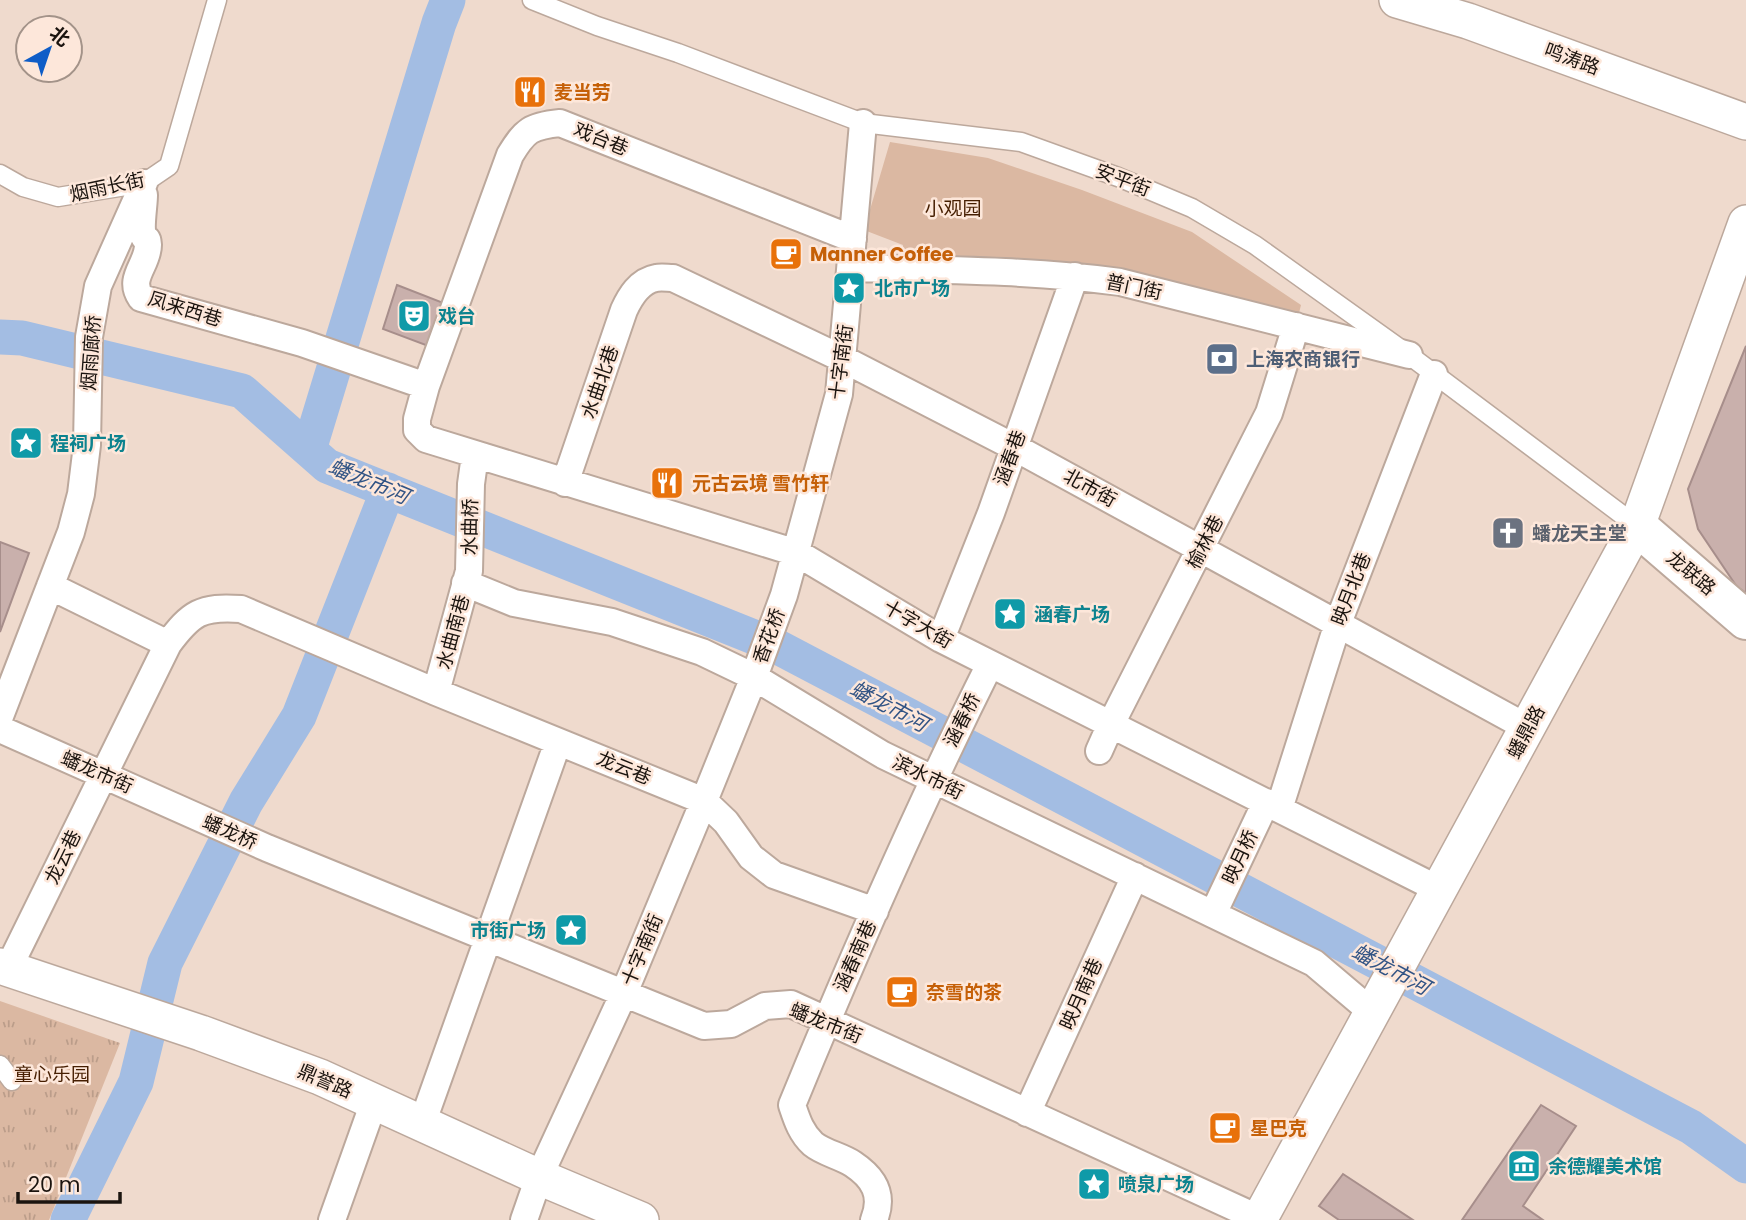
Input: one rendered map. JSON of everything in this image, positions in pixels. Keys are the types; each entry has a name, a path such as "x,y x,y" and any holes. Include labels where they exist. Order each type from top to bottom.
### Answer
{"street":[{"name":"鸣涛路","path":"1397,0 1468,21 1746,122"},
{"name":"戏台巷","path":"426,386 509,155 520,137 538,125 560,123 853,239"},
{"name":"十字南街","path":"784,595 839,394 863,123"},
{"name":"凤来西巷","path":"144,183 143,234 148,247 135,283 141,298 302,343 426,386"},
{"name":"烟雨廊桥","path":"50,586 71,532 81,494 87,445 89,337 98,286 144,183"},
{"name":"蟠鼎路","path":"1259,1220 1637,526 1746,223"},
{"name":"普门街","path":"851,268 1018,271 1121,282 1409,355"},
{"name":"涵春巷","path":"941,639 990,513 1074,276"},
{"name":"北市街","path":"642,285 655,278 673,278 843,359 1014,447 1528,728"},
{"name":"水曲北巷","path":"565,483 624,310 631,296 642,285"},
{"name":"榆林巷","path":"1099,751 1269,413 1296,326"},
{"name":"映月北巷","path":"1272,806 1338,622 1434,374"},
{"name":"十字大街","path":"426,386 416,419 417,430 426,439 797,553 941,639 1440,890"},
{"name":"水曲桥","path":"467,577 475,454"},
{"name":"龙联路","path":"1637,526 1746,620"},
{"name":"滨水市街","path":"467,577 514,603 612,622 702,652 754,677 883,755 1314,963 1373,1013"},
{"name":"水曲南巷","path":"436,692 467,577"},
{"path":"0,716 50,586 168,644"},
{"name":"香花桥","path":"754,677 784,595"},
{"name":"龙云巷","path":"4,968 168,644 183,624 198,613 218,607 241,609 704,801 726,822 751,857 774,875 875,911"},
{"name":"涵春桥","path":"934,778 990,664"},
{"name":"十字南街","path":"524,1220 539,1177 624,993 754,677"},
{"name":"蟠龙市街","path":"0,729 193,816"},
{"path":"422,1124 558,742"},
{"name":"涵春南巷","path":"874,1220 879,1208 874,1183 853,1164 814,1145 799,1128 792,1105 934,778"},
{"name":"映月桥","path":"1213,912 1272,806"},
{"name":"蟠龙桥","path":"193,816 267,848"},
{"name":"蟠龙市街","path":"267,848 704,1026 731,1024 765,1006 791,1004 1259,1220"},
{"name":"映月南巷","path":"1027,1113 1135,876"},
{"name":"鼎誉路","path":"4,968 201,1033 320,1077 539,1177 641,1220"},
{"path":"332,1220 374,1102"}],"lane":[{"name":"烟雨长街","path":"0,174 23,187 58,197 144,183 169,166 217,0"},
{"name":"安平街","path":"532,0 863,123 1021,142 1118,177 1192,208 1255,245 1409,355 1637,526"},
{"path":"0,1065 12,1081"}],"green space":[{"name":"小观园","path":"890,142 988,158 1192,232 1301,305 1297,321 900,262 903,245 864,230"},
{"name":"童心乐园","path":"0,1001 120,1043 49,1220 0,1220"}],"building":[{"name":"戏台","path":"397,285 446,304 431,347 383,329"},
{"path":"1746,346 1746,593 1737,587 1698,529 1688,489"},
{"path":"0,542 29,553 0,632"},
{"name":"余德耀美术馆","path":"1541,1105 1576,1126 1523,1206 1543,1220 1462,1220"},
{"path":"1343,1174 1413,1220 1339,1220 1319,1206"}],"waterway":[{"path":"309,450 448,0"},
{"name":"蟠龙市河","path":"0,337 22,338 242,391 327,466 776,646 1691,1127 1746,1166"},
{"path":"68,1220 136,1082 165,963 246,802 299,716 388,490"}],"place":[{"name":"麦当劳","path":"530,92"},
{"name":"Manner Coffee","path":"786,254"},
{"name":"北市广场","path":"849,288"},
{"name":"戏台","path":"414,316"},
{"name":"上海农商银行","path":"1222,359"},
{"name":"程祠广场","path":"26,443"},
{"name":"元古云境 雪竹轩","path":"667,483"},
{"name":"蟠龙天主堂","path":"1508,533"},
{"name":"涵春广场","path":"1010,614"},
{"name":"市街广场","path":"571,930"},
{"name":"奈雪的茶","path":"902,992"},
{"name":"星巴克","path":"1225,1128"},
{"name":"余德耀美术馆","path":"1524,1166"},
{"name":"喷泉广场","path":"1094,1184"}]}
